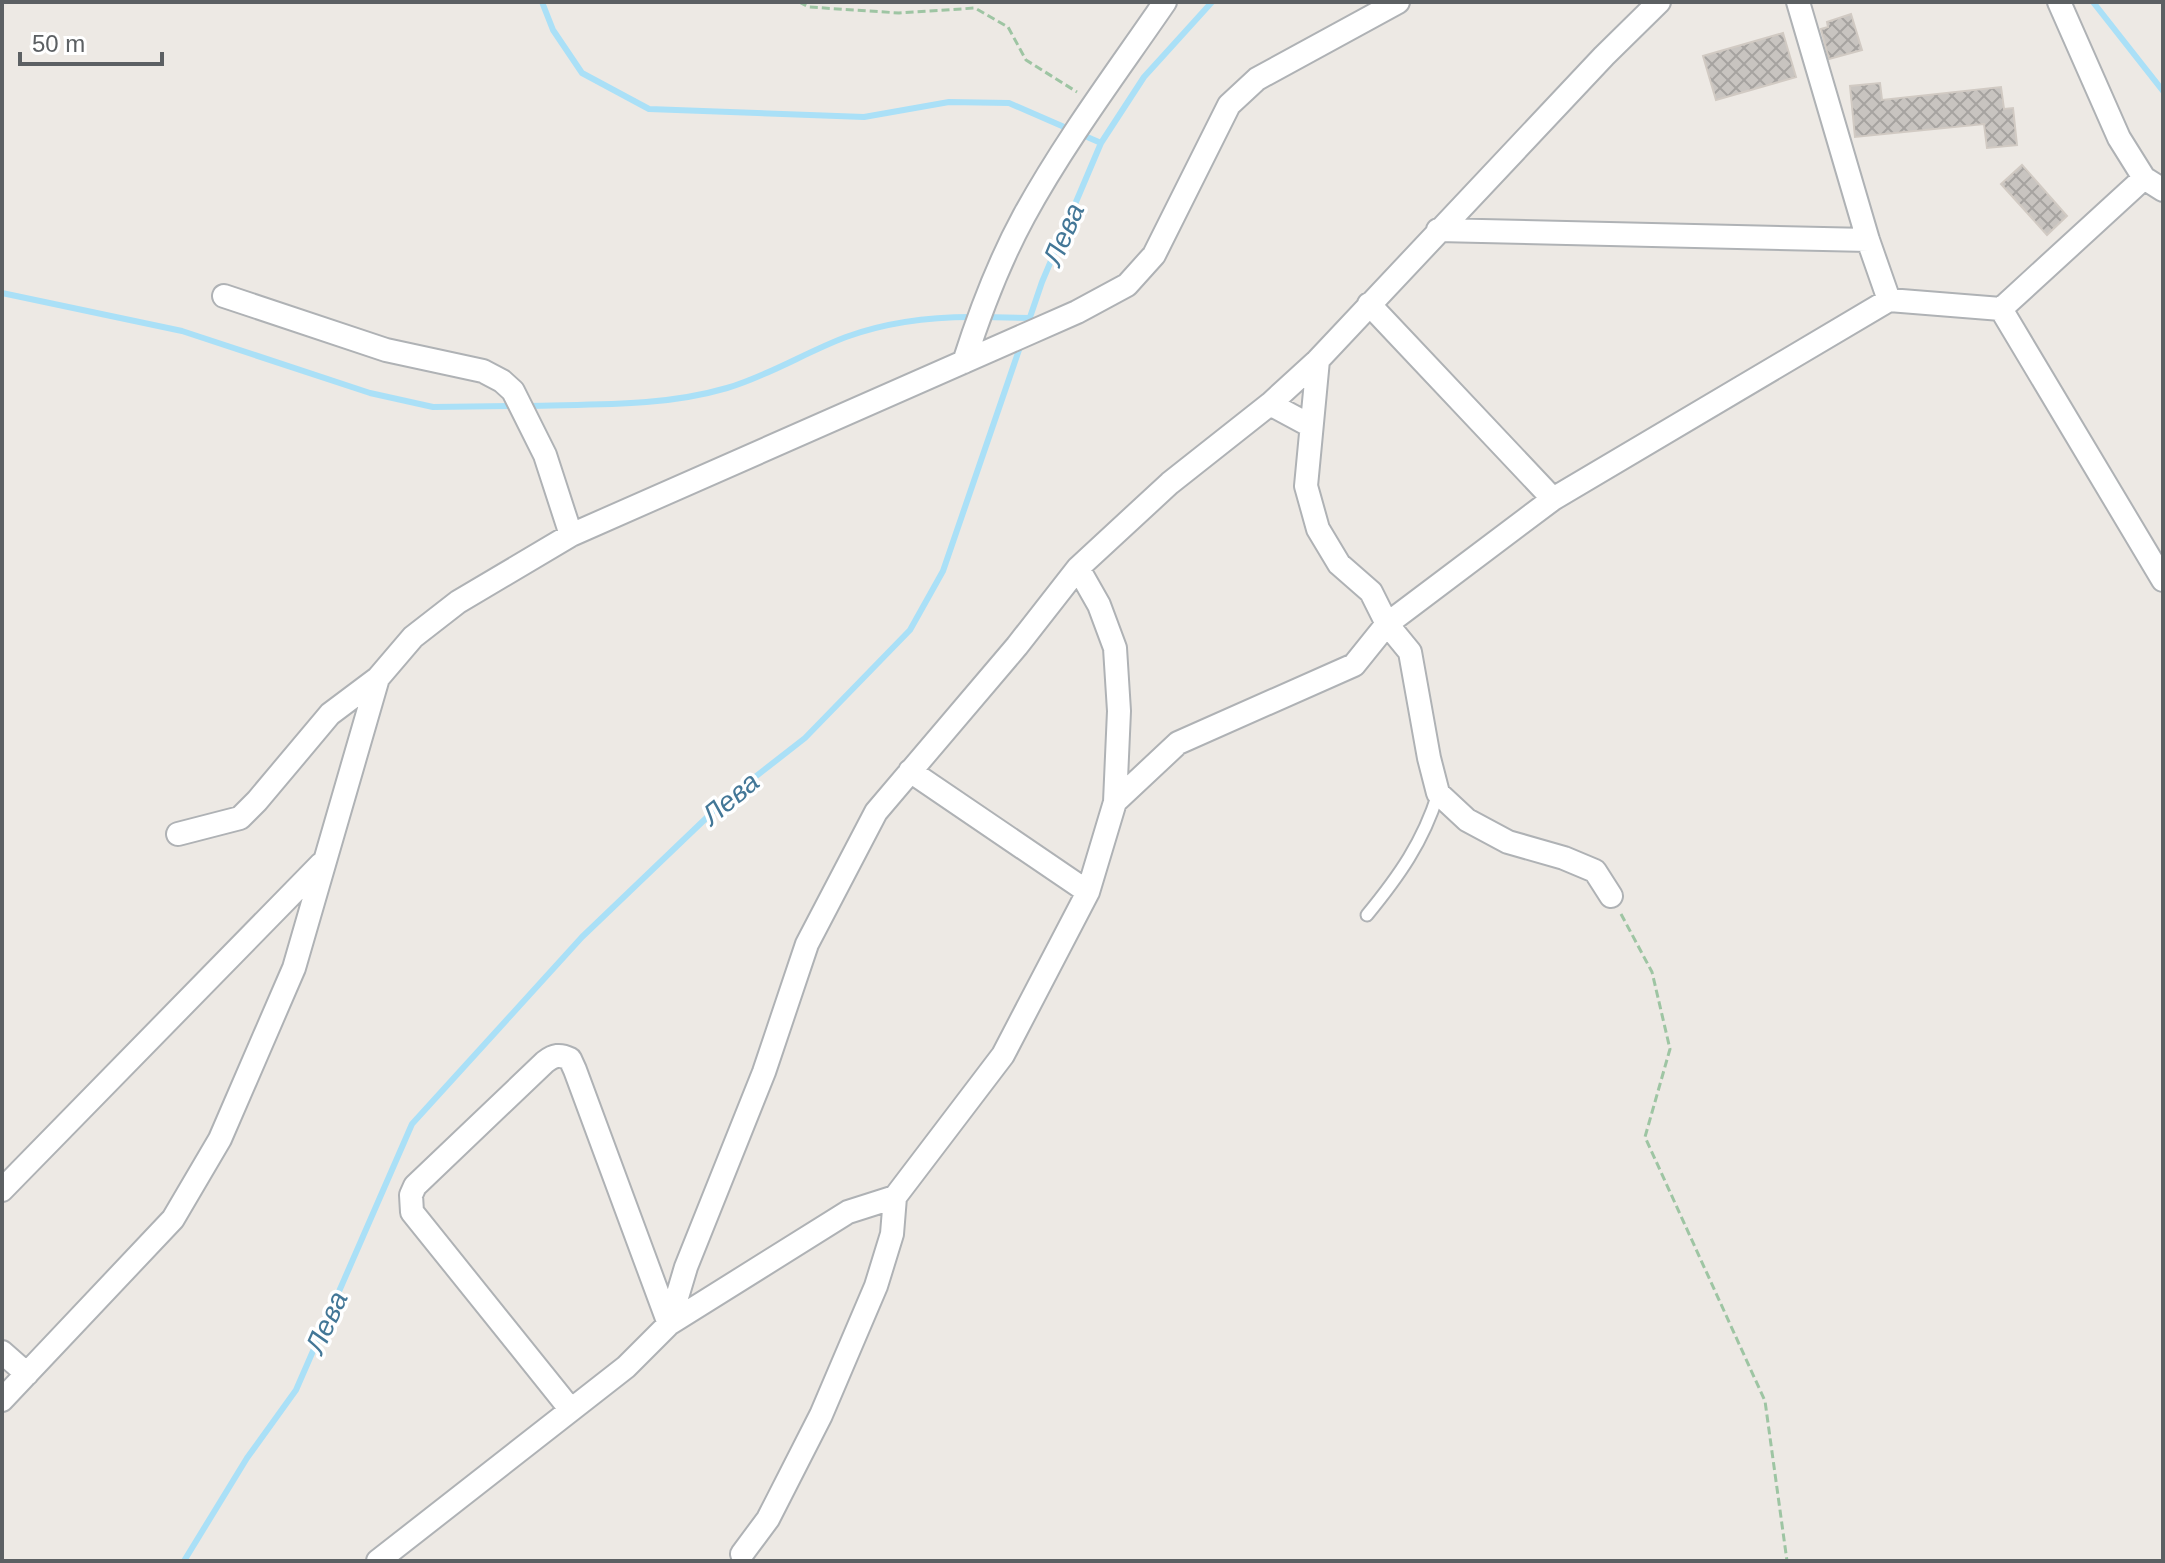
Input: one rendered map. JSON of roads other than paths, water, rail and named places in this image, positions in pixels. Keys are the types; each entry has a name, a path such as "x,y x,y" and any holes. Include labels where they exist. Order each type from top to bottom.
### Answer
{"street":[{"path":"964,362 982,308 1024,216 1095,103 1165,2"},
{"path":"178,834 240,818 330,714 378,678 413,637 458,602 571,535 1077,312 1127,285 1154,255 1229,105 1257,79 1398,2"},
{"path":"669,1324 686,1267 764,1072 807,944 876,812 1017,646 1078,568 1170,483 1270,404 1318,360 1438,230 1659,2"},
{"path":"1798,2 1868,240 1889,300"},
{"path":"1115,802 1178,743 1354,665 1387,624 1553,499 1889,300 2001,309 2154,184 2119,138 2059,2"},
{"path":"1438,230 1868,240"},
{"path":"224,296 386,350 483,371 502,381 513,391 545,455 571,535"},
{"path":"1369,304 1553,499"},
{"path":"2001,309 2163,580"},
{"path":"1318,360 1306,486 1318,529 1339,564 1371,592 1387,624 1410,652 1438,793 1467,820 1508,842 1564,858 1595,871 1611,896"},
{"path":"1270,404 1311,426"},
{"path":"742,1554 768,1519 821,1415 852,1343 876,1286 892,1234 895,1197 1003,1055 1088,892 1115,802 1119,711 1115,648 1099,605 1078,568"},
{"path":"2,1400 173,1219 220,1139 294,968 378,678"},
{"path":"910,771 1088,892"},
{"path":"2,1190 325,860"},
{"path":"571,1410 412,1212 411,1195 415,1186 552,1057 561,1055 570,1059 575,1070 669,1324"},
{"path":"378,1561 626,1367 669,1324 848,1212 895,1197"},
{"path":"2,1352 27,1374"}],"lane":[{"path":"1367,915 1398,877 1428,827 1438,793"}],"waterway":[{"path":"542,2 553,30 582,73 649,109 864,117 949,102 1009,103 1101,143"},
{"name":"Лева","path":"1027,326 1042,282 1101,143 1144,77 1212,2"},
{"path":"2093,2 2163,91"},
{"path":"2,293 182,331 370,393 433,407 515,406"},
{"path":"526,406 678,399 742,383 861,332 908,321 972,317"},
{"path":"983,317 1030,318"},
{"name":"Лева","path":"184,1561 247,1458 296,1390 412,1124 582,937 723,802 805,738 910,630 943,571 1021,344"}]}
